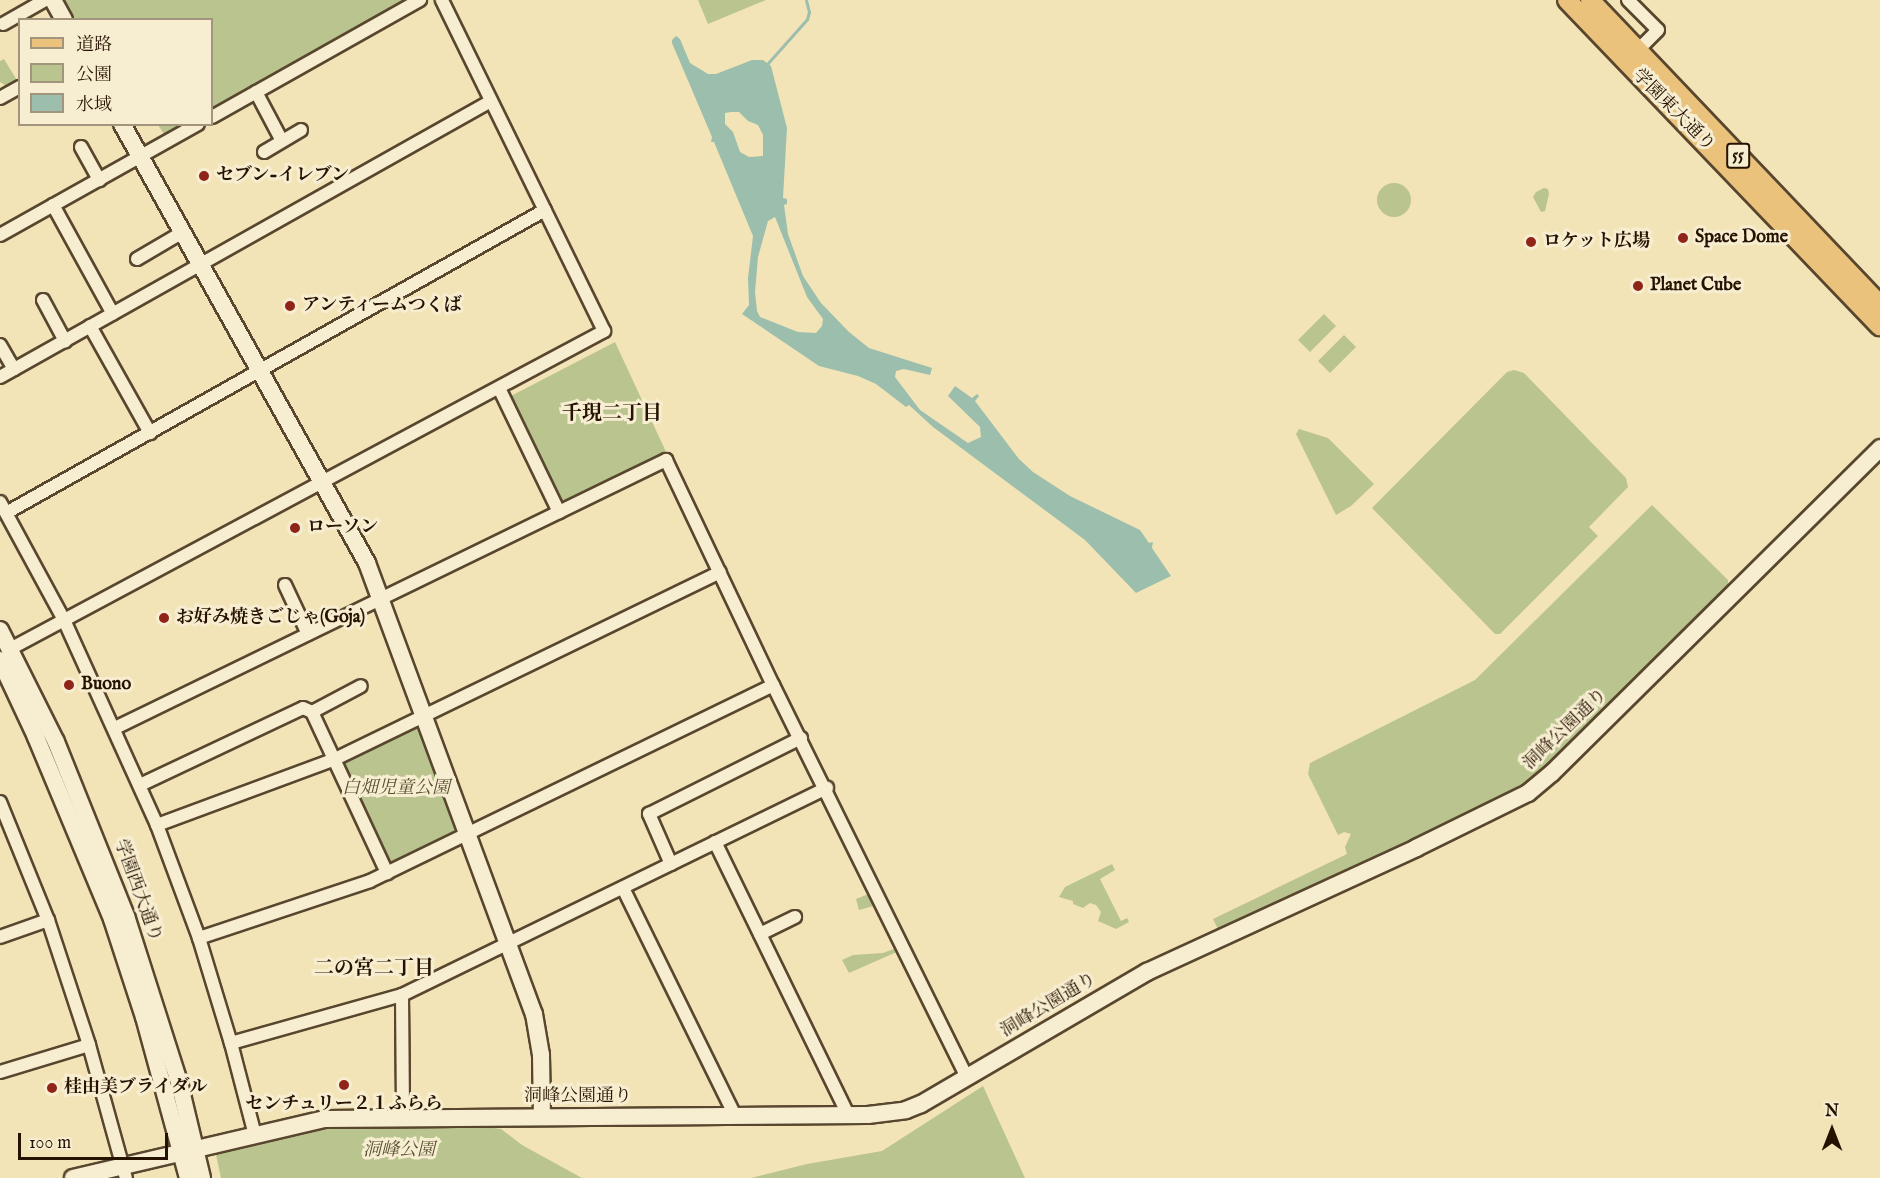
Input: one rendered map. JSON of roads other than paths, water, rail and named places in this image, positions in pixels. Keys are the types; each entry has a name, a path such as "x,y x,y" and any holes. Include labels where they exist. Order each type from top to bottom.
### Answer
{"main road":[{"name":"学園東大通り","path":"1567,0 1631,57 1880,304"},
{"name":"学園東大通り","path":"1590,0 1631,57 1880,326"}],"street":[{"path":"3,24 45,0"},
{"path":"53,0 63,18"},
{"path":"213,116 420,0"},
{"path":"3,654 604,331 442,0"},
{"path":"1628,0 1658,30 1631,57"},
{"path":"0,98 18,88"},
{"path":"256,92 282,141"},
{"path":"0,377 491,101"},
{"path":"124,126 359,546 510,943 539,1033 542,1117"},
{"path":"0,235 195,126"},
{"path":"264,152 301,130"},
{"path":"81,147 99,180"},
{"path":"53,206 113,314"},
{"path":"255,1135 231,1043 198,938 157,825 115,728 64,620 3,508 150,433 545,210"},
{"path":"137,259 183,232"},
{"path":"42,300 65,341"},
{"path":"90,326 150,433"},
{"path":"0,345 14,369"},
{"path":"499,388 559,512"},
{"name":"洞峰公園通り","path":"73,1178 124,1172 189,1150 324,1119 848,1115 906,1110 967,1078 1147,972 1416,848 1528,793 1552,773 1880,448"},
{"path":"115,728 666,460 773,685 827,788 967,1078"},
{"path":"157,825 333,760 720,572"},
{"path":"285,585 308,634"},
{"name":"学園西大通り","path":"0,630 3,654 56,742 126,916 159,1016 189,1150 202,1178"},
{"path":"198,938 387,873 773,685"},
{"path":"312,712 362,686"},
{"path":"140,784 303,708 312,712 387,873"},
{"path":"671,864 649,814 801,738"},
{"path":"231,1043 402,995 827,788"},
{"path":"0,802 48,920 89,1045 124,1172"},
{"path":"715,842 848,1115"},
{"path":"623,888 735,1116"},
{"path":"760,934 795,917"},
{"path":"0,938 48,920"},
{"path":"402,995 403,1118"},
{"path":"0,1072 89,1045"},
{"name":"学園西大通り","path":"188,1178 189,1150"}],"water":[{"path":"676,36 680,39 690,63 708,74 716,74 752,60 763,60 771,66 787,128 783,198 787,199 787,204 784,205 788,234 803,276 821,303 849,332 869,348 932,368 930,375 904,369 896,371 895,377 920,410 968,443 981,437 980,427 948,396 955,386 972,398 977,394 979,396 975,401 1019,459 1033,472 1070,496 1140,530 1149,543 1153,542 1152,548 1171,576 1136,593 1085,540 933,427 909,405 906,407 876,384 858,376 819,366 742,314 749,305 748,278 753,236 714,142 711,142 712,137 672,40","holes":["739,112 748,121 758,125 763,135 763,156 749,157 740,152 733,132 725,124 725,113","775,217 807,297 823,319 822,326 816,333 798,332 760,317 757,311 755,292 758,257 768,221"]}],"waterway":[{"path":"768,63 807,19 809,12 806,0"}],"place":[{"name":"セブン-イレブン","path":"204,176"},
{"name":"Space Dome","path":"1683,238"},
{"name":"ロケット広場","path":"1531,242"},
{"name":"Planet Cube","path":"1638,286"},
{"name":"アンティームつくば","path":"290,306"},
{"name":"ローソン","path":"295,528"},
{"name":"お好み焼きごじゃ(Goja)","path":"164,618"},
{"name":"Buono","path":"69,685"},
{"name":"センチュリー２１ふらら","path":"344,1085"},
{"name":"桂由美ブライダル","path":"52,1088"}],"district":[{"name":"千現二丁目","path":"612,413"},
{"name":"二の宮二丁目","path":"374,968"}],"park label":[{"name":"白畑児童公園","path":"396,789"},
{"name":"洞峰公園","path":"399,1151"}]}
